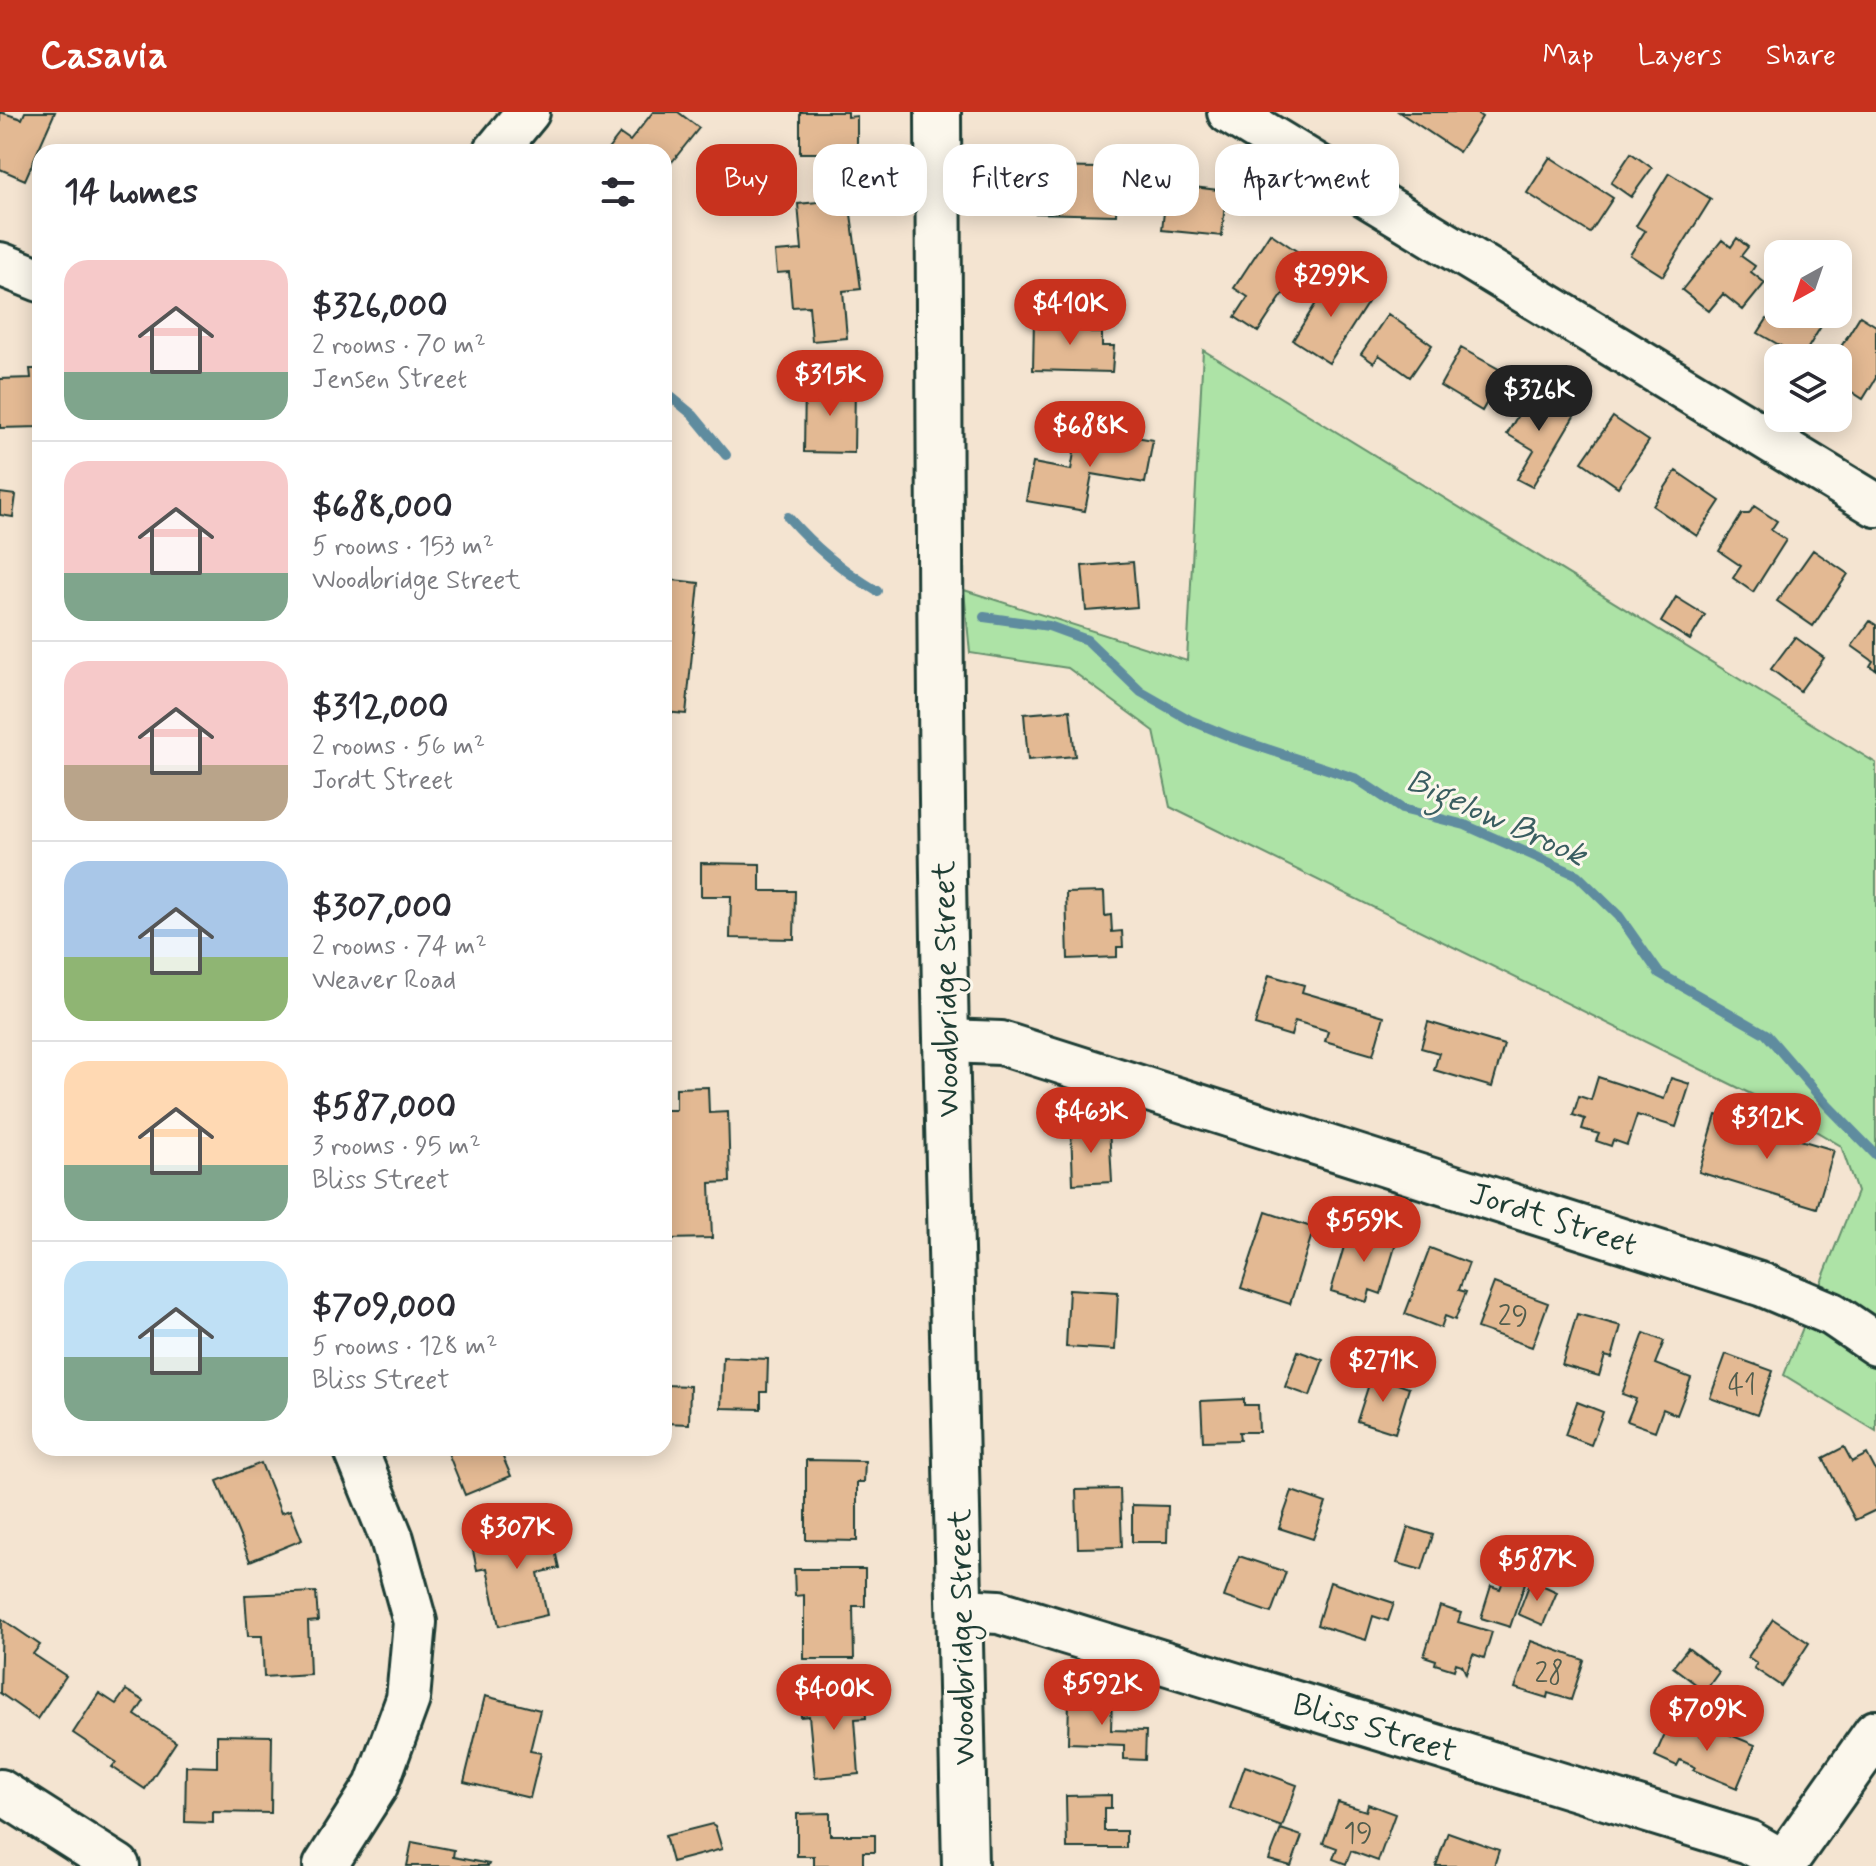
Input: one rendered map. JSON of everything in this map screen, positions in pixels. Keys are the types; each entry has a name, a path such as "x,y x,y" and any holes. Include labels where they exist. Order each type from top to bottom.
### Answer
{"main road":[{"name":"Woodbridge Street","path":"938,112 938,512 946,1041 965,1866"},
{"path":"1783,1864 1876,1733"}],"street":[{"path":"502,144 528,112"},
{"path":"1229,112 1876,505"},
{"path":"0,264 32,277"},
{"name":"Jordt Street","path":"946,1041 1001,1043 1763,1285 1832,1314 1876,1344"},
{"path":"325,1866 376,1786 408,1699 415,1622 392,1539 358,1456"},
{"name":"Bliss Street","path":"961,1610 999,1612 1030,1621 1749,1842 1783,1864"},
{"path":"0,1791 118,1866"}],"green space":[{"path":"1203,350 1876,763 1876,1431 1784,1375 1857,1192 1841,1146 1761,1099 1170,807 1154,731 1068,668 970,653 964,590 1187,661"}],"building":[{"path":"0,112 22,119 25,112 55,112 41,144 32,144 32,164 25,180 0,169"},
{"path":"653,112 678,112 699,128 672,162 672,144 612,144 620,134 630,141"},
{"path":"800,112 848,112 848,117 857,116 857,144 813,144 813,153 800,153"},
{"path":"1399,112 1475,112 1482,117 1459,152"},
{"path":"1631,153 1652,168 1631,197 1611,183"},
{"path":"1550,157 1613,198 1590,233 1527,193"},
{"path":"1077,168 1093,168 1093,214 1077,214"},
{"path":"1669,173 1711,199 1663,276 1630,255 1645,231 1636,226"},
{"path":"1199,188 1215,190 1215,216 1224,216 1222,236 1162,230 1164,216 1199,216"},
{"path":"813,203 813,216 851,216 861,289 843,291 847,338 812,341 809,306 792,307 789,272 777,273 775,252 802,250 798,204"},
{"path":"1270,233 1307,258 1258,332 1235,317 1248,297 1234,288"},
{"path":"1737,238 1748,247 1741,256 1755,266 1751,272 1764,284 1743,310 1723,294 1709,311 1682,290 1722,240 1731,247"},
{"path":"1333,276 1370,299 1329,363 1293,340"},
{"path":"1388,314 1432,345 1410,377 1379,355 1374,363 1361,354"},
{"path":"1860,316 1876,326 1876,378 1863,399 1852,392 1852,344 1843,344"},
{"path":"1034,318 1092,320 1091,333 1102,333 1102,346 1114,346 1112,372 1033,370"},
{"path":"1764,324 1764,328 1820,328 1810,344 1777,344 1758,333"},
{"path":"1461,348 1504,372 1482,411 1440,386"},
{"path":"32,369 32,427 0,428 0,379 31,378"},
{"path":"805,384 855,385 854,453 804,452"},
{"path":"1532,391 1574,416 1532,487 1517,479 1534,450 1507,434"},
{"path":"1613,417 1649,441 1618,487 1582,462"},
{"path":"1086,428 1153,440 1145,483 1092,474 1085,511 1026,501 1033,463 1071,470 1076,441 1084,442"},
{"path":"1676,471 1720,501 1697,536 1653,506"},
{"path":"0,493 16,495 13,517 0,515"},
{"path":"1754,506 1777,521 1771,530 1786,540 1753,592 1733,578 1741,566 1719,551 1742,514 1749,514"},
{"path":"1813,550 1848,574 1813,626 1777,601"},
{"path":"1133,562 1137,607 1086,611 1082,566"},
{"path":"672,580 699,583 686,714 672,713"},
{"path":"1676,597 1705,615 1690,640 1661,622"},
{"path":"1870,621 1876,625 1876,670 1870,666 1873,661 1852,646"},
{"path":"1795,637 1824,658 1800,691 1771,669"},
{"path":"1070,710 1075,756 1028,760 1024,714"},
{"path":"701,863 760,864 760,891 795,891 794,939 730,938 731,896 701,896"},
{"path":"1104,892 1105,916 1111,915 1112,932 1122,931 1123,947 1117,947 1117,957 1068,959 1066,893"},
{"path":"1269,975 1304,985 1302,992 1384,1016 1373,1055 1325,1041 1328,1031 1295,1021 1291,1036 1255,1025"},
{"path":"1428,1022 1504,1045 1492,1087 1434,1070 1439,1053 1421,1048"},
{"path":"1598,1077 1664,1099 1671,1078 1690,1084 1676,1127 1637,1115 1627,1145 1613,1140 1611,1146 1596,1141 1599,1134 1582,1129 1585,1119 1573,1115 1579,1096 1591,1100"},
{"path":"708,1087 709,1113 728,1112 730,1182 710,1183 712,1238 672,1239 672,1110 676,1110 676,1088"},
{"path":"1716,1115 1834,1150 1817,1208 1699,1172"},
{"path":"1109,1127 1112,1182 1073,1184 1071,1128"},
{"path":"1266,1212 1314,1228 1290,1304 1241,1288"},
{"path":"1350,1226 1397,1240 1381,1294 1370,1290 1367,1302 1331,1291"},
{"path":"1430,1248 1469,1263 1459,1290 1466,1292 1455,1320 1445,1316 1441,1328 1405,1314"},
{"path":"1494,1283 1548,1303 1532,1347 1477,1328"},
{"path":"1069,1289 1118,1292 1115,1350 1066,1347"},
{"path":"1577,1314 1621,1326 1612,1358 1605,1356 1599,1376 1562,1365"},
{"path":"1644,1333 1664,1341 1655,1364 1691,1378 1677,1415 1663,1409 1655,1431 1627,1421 1636,1399 1622,1394"},
{"path":"1298,1351 1323,1360 1310,1396 1285,1387"},
{"path":"1726,1354 1773,1371 1757,1415 1710,1398"},
{"path":"723,1357 768,1359 767,1392 761,1392 761,1409 721,1408"},
{"path":"1372,1375 1409,1388 1395,1433 1357,1421"},
{"path":"672,1385 690,1386 689,1424 672,1423"},
{"path":"1244,1399 1244,1405 1258,1405 1259,1432 1239,1432 1240,1440 1203,1441 1201,1401"},
{"path":"1577,1402 1603,1412 1591,1445 1565,1435"},
{"path":"1844,1447 1852,1462 1867,1454 1876,1471 1876,1510 1855,1520 1823,1458"},
{"path":"449,1456 502,1456 511,1476 465,1495"},
{"path":"806,1460 865,1461 864,1482 857,1482 857,1541 806,1540"},
{"path":"261,1463 281,1513 290,1510 302,1540 250,1561 217,1481"},
{"path":"1120,1489 1122,1547 1078,1548 1076,1490"},
{"path":"1292,1491 1326,1503 1313,1539 1279,1528"},
{"path":"1132,1505 1168,1506 1167,1542 1132,1542"},
{"path":"549,1524 559,1568 538,1573 547,1615 499,1626 487,1568 477,1570 471,1541"},
{"path":"1408,1527 1433,1535 1422,1570 1397,1563"},
{"path":"1239,1556 1286,1572 1271,1613 1224,1597"},
{"path":"794,1569 865,1569 865,1606 853,1606 854,1659 804,1659 804,1595 795,1596"},
{"path":"1505,1576 1525,1583 1510,1627 1481,1618 1491,1586 1500,1589"},
{"path":"1531,1580 1557,1592 1543,1625 1518,1614"},
{"path":"1330,1582 1394,1603 1388,1621 1373,1616 1366,1640 1317,1625"},
{"path":"316,1592 318,1621 308,1622 310,1674 264,1677 262,1636 248,1636 245,1595"},
{"path":"1440,1606 1461,1613 1458,1622 1492,1632 1484,1658 1473,1654 1466,1674 1462,1665 1456,1663 1454,1670 1435,1664 1436,1660 1424,1656"},
{"path":"2,1619 40,1645 33,1654 66,1676 37,1719 0,1693"},
{"path":"1773,1619 1809,1643 1781,1686 1754,1668 1757,1663 1748,1657"},
{"path":"1531,1641 1584,1660 1571,1700 1548,1693 1547,1698 1515,1688"},
{"path":"1688,1648 1719,1672 1705,1691 1673,1667"},
{"path":"126,1690 144,1701 135,1715 176,1742 145,1789 112,1767 116,1762 73,1733 99,1693 116,1704"},
{"path":"864,1692 866,1718 855,1719 859,1774 815,1778 809,1716 801,1717 799,1698"},
{"path":"485,1696 540,1710 530,1751 541,1753 530,1798 464,1782"},
{"path":"1069,1697 1112,1698 1111,1730 1146,1731 1145,1760 1124,1759 1124,1745 1068,1743"},
{"path":"1670,1722 1704,1737 1709,1726 1755,1745 1737,1788 1693,1770 1695,1767 1680,1760 1677,1766 1655,1756"},
{"path":"217,1735 272,1736 271,1813 213,1812 213,1823 185,1822 186,1766 217,1767"},
{"path":"1245,1766 1297,1785 1282,1827 1230,1808"},
{"path":"1111,1795 1111,1808 1104,1808 1104,1831 1126,1831 1126,1848 1067,1848 1066,1796"},
{"path":"1338,1802 1366,1811 1368,1804 1395,1814 1378,1861 1351,1851 1346,1864 1333,1859 1337,1848 1323,1843"},
{"path":"830,1813 830,1835 875,1835 875,1852 863,1852 863,1866 814,1866 814,1856 797,1856 797,1814"},
{"path":"712,1824 722,1849 672,1862 665,1836"},
{"path":"1281,1829 1302,1836 1291,1866 1269,1860"},
{"path":"1448,1832 1499,1850 1494,1866 1436,1866"},
{"path":"412,1842 454,1850 453,1857 489,1864 407,1866"}],"waterway":[{"name":"Bigelow Brook","path":"672,398 693,415 726,455"},
{"name":"Bigelow Brook","path":"788,517 830,558 877,591"},
{"name":"Bigelow Brook","path":"984,617 1049,626 1087,640 1141,692 1190,720 1357,779 1402,809 1465,825 1577,875 1619,916 1659,973 1766,1034 1828,1106 1876,1155"}]}
